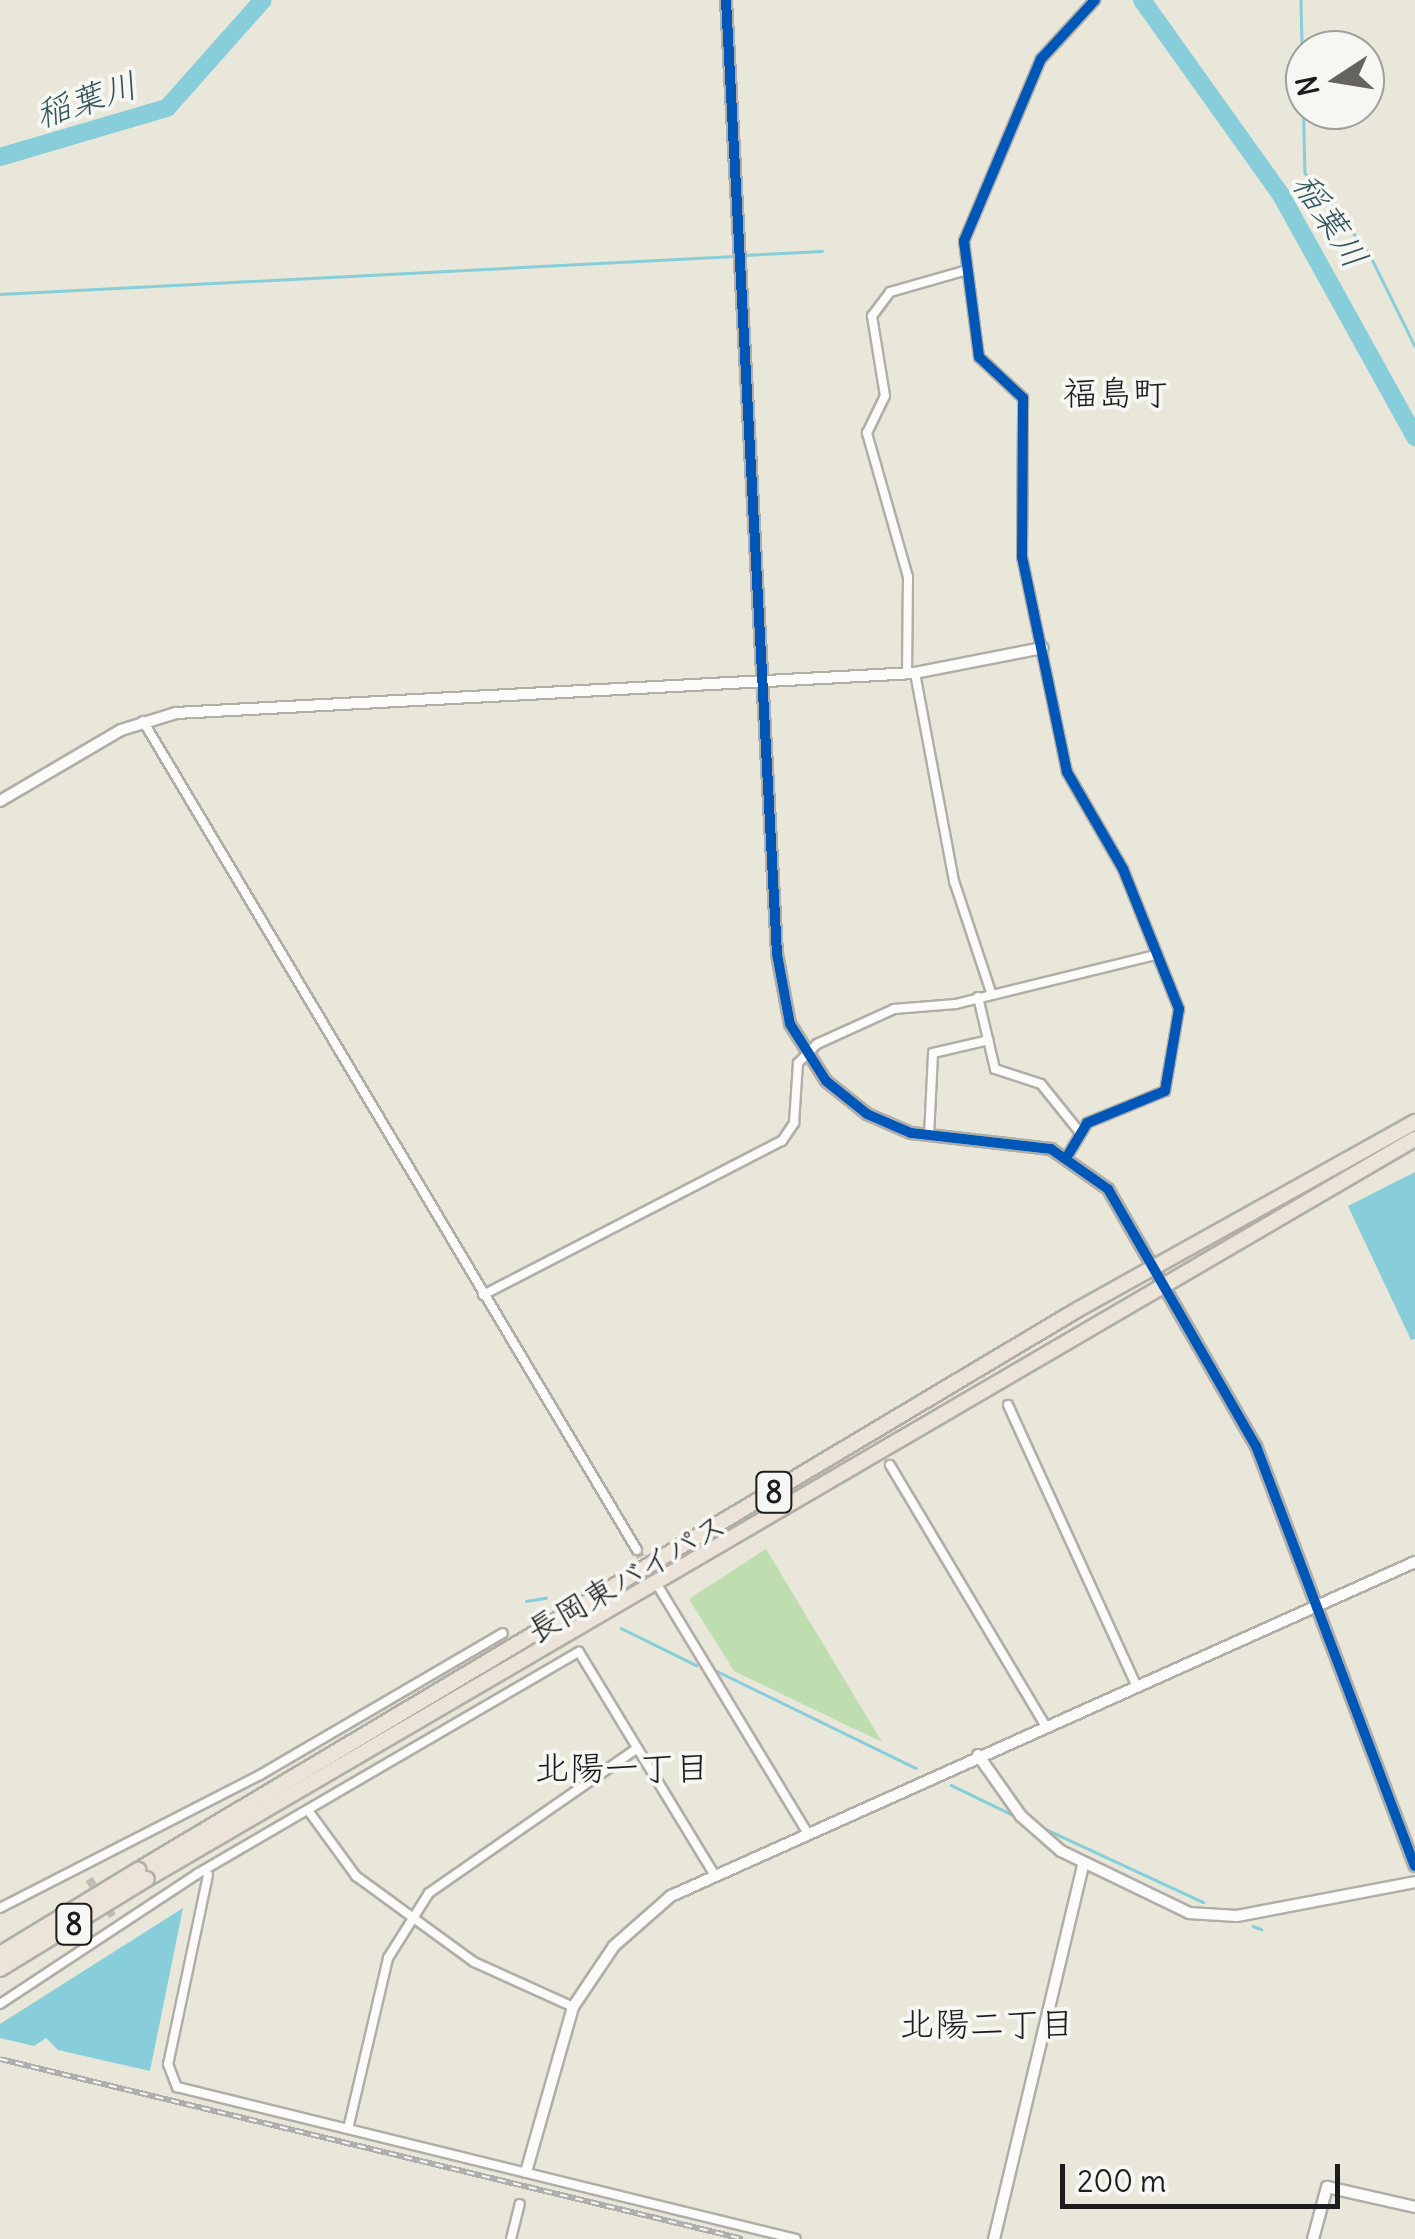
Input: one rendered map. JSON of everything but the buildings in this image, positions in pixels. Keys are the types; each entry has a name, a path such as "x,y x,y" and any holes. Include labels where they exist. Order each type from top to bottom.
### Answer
{"highway":[{"name":"長岡東バイパス","path":"0,1954 142,1874 1415,1122"},
{"name":"長岡東バイパス","path":"1159,1273 1415,1140"},
{"name":"長岡東バイパス","path":"0,1969 142,1874"}],"street":[{"path":"726,0 779,983 805,1054 868,1114 929,1136 1018,1140 1068,1155 1108,1189 1250,1432 1415,1866"},
{"path":"1077,0 1092,3"},
{"path":"1068,1155 1078,1130 1165,1091 1179,1009 1123,868 1067,772 1022,557 1024,398 980,357 964,241 1040,59 1092,3"},
{"path":"968,270 890,292 872,316 885,396 867,432 908,577 911,673 954,881 991,992"},
{"path":"0,801 142,720 911,673 1044,648"},
{"path":"142,720 637,1550"},
{"path":"805,1054 894,1009 978,998 1156,955"},
{"path":"978,998 995,1069 1041,1084 1078,1130"},
{"path":"929,1136 934,1053 988,1040"},
{"path":"483,1295 782,1141 794,1124 805,1054"},
{"path":"1008,1406 1136,1685"},
{"path":"890,1465 1045,1725"},
{"path":"526,2172 573,2007 633,1926 712,1872 1415,1562"},
{"path":"658,1586 806,1832"},
{"path":"0,1908 82,1867 503,1633"},
{"path":"0,2004 116,1921 208,1875 580,1652 712,1872"},
{"path":"348,2128 388,1958 412,1916 439,1882 636,1749"},
{"path":"978,1755 1021,1816 1084,1866 1212,1916 1415,1882"},
{"path":"310,1813 346,1866 474,1962 573,2007"},
{"path":"994,2239 1084,1866"},
{"path":"82,1867 90,1879"},
{"path":"208,1875 168,2074 186,2090 796,2239"},
{"path":"1313,2239 1327,2187 1415,2207"},
{"path":"511,2239 520,2204"}],"green space":[{"path":"766,1549 882,1742 734,1671 689,1599"}],"water":[{"path":"1415,1172 1415,1339 1411,1340 1348,1206"},
{"path":"183,1908 150,2071 58,2050 46,2038 34,2046 0,2038 0,2024"}],"waterway":[{"name":"稲葉川","path":"0,157 167,108 263,0"},
{"name":"稲葉川","path":"1142,0 1281,195 1415,437"},
{"path":"1301,0 1305,173 1368,251 1415,346"},
{"path":"743,255 822,251"},
{"path":"0,294 735,256"},
{"path":"526,1601 546,1598"},
{"path":"621,1628 696,1665"},
{"path":"717,1671 916,1768"},
{"path":"951,1785 1015,1816"},
{"path":"1041,1827 1203,1902"},
{"path":"1253,1926 1261,1929"}],"tunnel":[{"path":"637,1550 655,1582"},
{"path":"89,1879 113,1917"}],"railway":[{"path":"0,2059 743,2239"}],"cycle path":[{"path":"726,0 777,954 790,1024 826,1081 867,1114 911,1133 1051,1149 1108,1189 1256,1446 1415,1866"},
{"path":"1068,1155 1087,1123 1165,1091 1179,1009 1123,869 1067,772 1022,557 1023,398 979,357 964,241 1041,59 1095,0"}],"district":[{"name":"福島町","path":"1115,392"},
{"name":"北陽一丁目","path":"622,1767"},
{"name":"北陽二丁目","path":"987,2023"}]}
